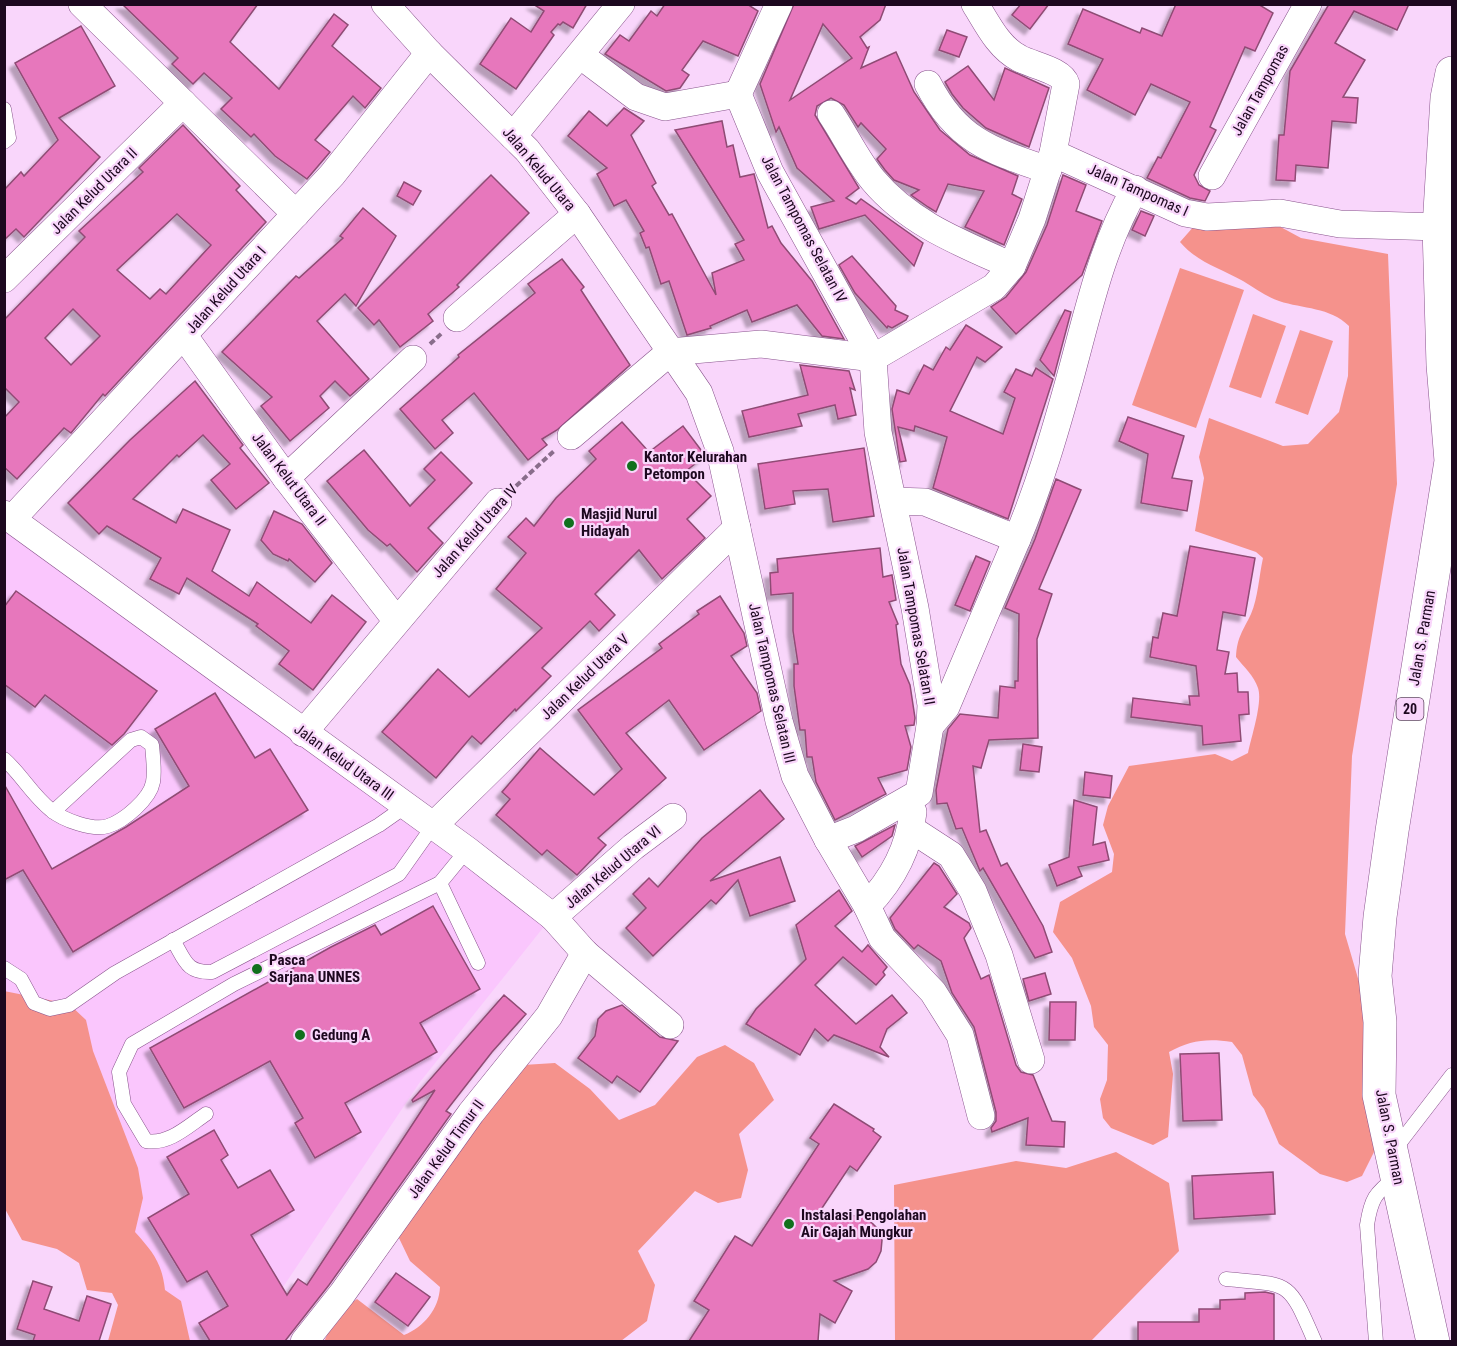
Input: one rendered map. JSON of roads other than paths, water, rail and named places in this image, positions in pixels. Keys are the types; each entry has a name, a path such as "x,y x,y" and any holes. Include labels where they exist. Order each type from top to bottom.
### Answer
{"highway":[{"name":"Jalan S. Parman","path":"1433,1341 1379,1095 1380,1022 1375,976 1390,842 1451,461 1443,365 1440,227 1447,98 1452,73"}],"street":[{"path":"82,4 296,214"},
{"name":"Jalan Kelud Utara","path":"385,4 429,53 513,136 577,214 670,352"},
{"path":"513,136 621,4"},
{"path":"580,55 636,97 665,107 738,94 779,4"},
{"path":"571,436 670,352 761,345 873,358 994,287 1012,266 1026,237 1051,162 1067,89 1065,80 1017,57 1000,43 975,4"},
{"name":"Jalan Tampomas","path":"1212,176 1308,4"},
{"name":"Jalan Kelud Utara I","path":"8,516 184,336 332,175 429,53"},
{"name":"Jalan Tampomas I","path":"928,84 937,101 973,140 1000,154 1051,162 1135,189 1185,213 1207,217 1280,213 1340,224 1440,227"},
{"name":"Jalan Tampomas Selatan IV","path":"738,94 770,172 873,358"},
{"name":"Jalan Kelud Utara II","path":"4,279 183,103"},
{"path":"831,114 872,178 900,207 926,226 1012,266"},
{"path":"930,726 946,707 1033,498 1070,380 1095,284 1119,217 1135,189"},
{"path":"457,318 577,214"},
{"name":"Jalan Kelut Utara II","path":"184,336 286,477 396,620"},
{"name":"Jalan Tampomas Selatan III","path":"670,352 699,393 720,451 795,776 828,840 867,906 882,938 933,992 949,1015 966,1049 981,1116"},
{"name":"Jalan Tampomas Selatan II","path":"867,906 885,887 897,867 911,829 930,726 931,705 915,608 878,432 873,358"},
{"path":"286,477 414,359"},
{"path":"893,501 925,502 1017,539"},
{"name":"Jalan Kelud Utara IV","path":"303,733 396,620 498,502"},
{"name":"Jalan Kelud Utara III","path":"8,516 303,733 467,850 553,917 585,953 670,1025"},
{"name":"Jalan Kelud Utara V","path":"433,826 737,528"},
{"path":"828,840 856,829 919,793"},
{"name":"Jalan Kelud Utara VI","path":"553,917 633,847 673,817"},
{"path":"911,829 951,855 973,891 999,955 1031,1060"},
{"name":"Jalan Kelud Timur II","path":"304,1341 342,1294 471,1113 549,1016 585,953"}],"lane":[{"path":"4,109 9,138 4,142"},
{"path":"4,759 17,771 31,793 53,812 87,826 107,826 146,801 153,783 152,745 141,737 131,740 53,812"},
{"path":"4,968 21,979 34,1004 50,1009 69,1005 115,973 379,825 406,806"},
{"path":"173,940 190,969 198,973 212,972 399,874 433,826"},
{"path":"206,1114 159,1143 146,1141 124,1104 119,1072 132,1044 234,984 440,883 467,850"},
{"path":"440,883 478,963"},
{"path":"1376,1341 1367,1225 1370,1207 1377,1191 1452,1075"},
{"path":"1226,1279 1277,1283 1290,1290 1315,1341"}],"place":[{"name":"Kantor Kelurahan Petompon","path":"632,466"},
{"name":"Masjid Nurul Hidayah","path":"569,523"},
{"name":"Pasca Sarjana UNNES","path":"257,969"},
{"name":"Gedung A","path":"300,1035"},
{"name":"Instalasi Pengolahan Air Gajah Mungkur","path":"789,1224"}]}
